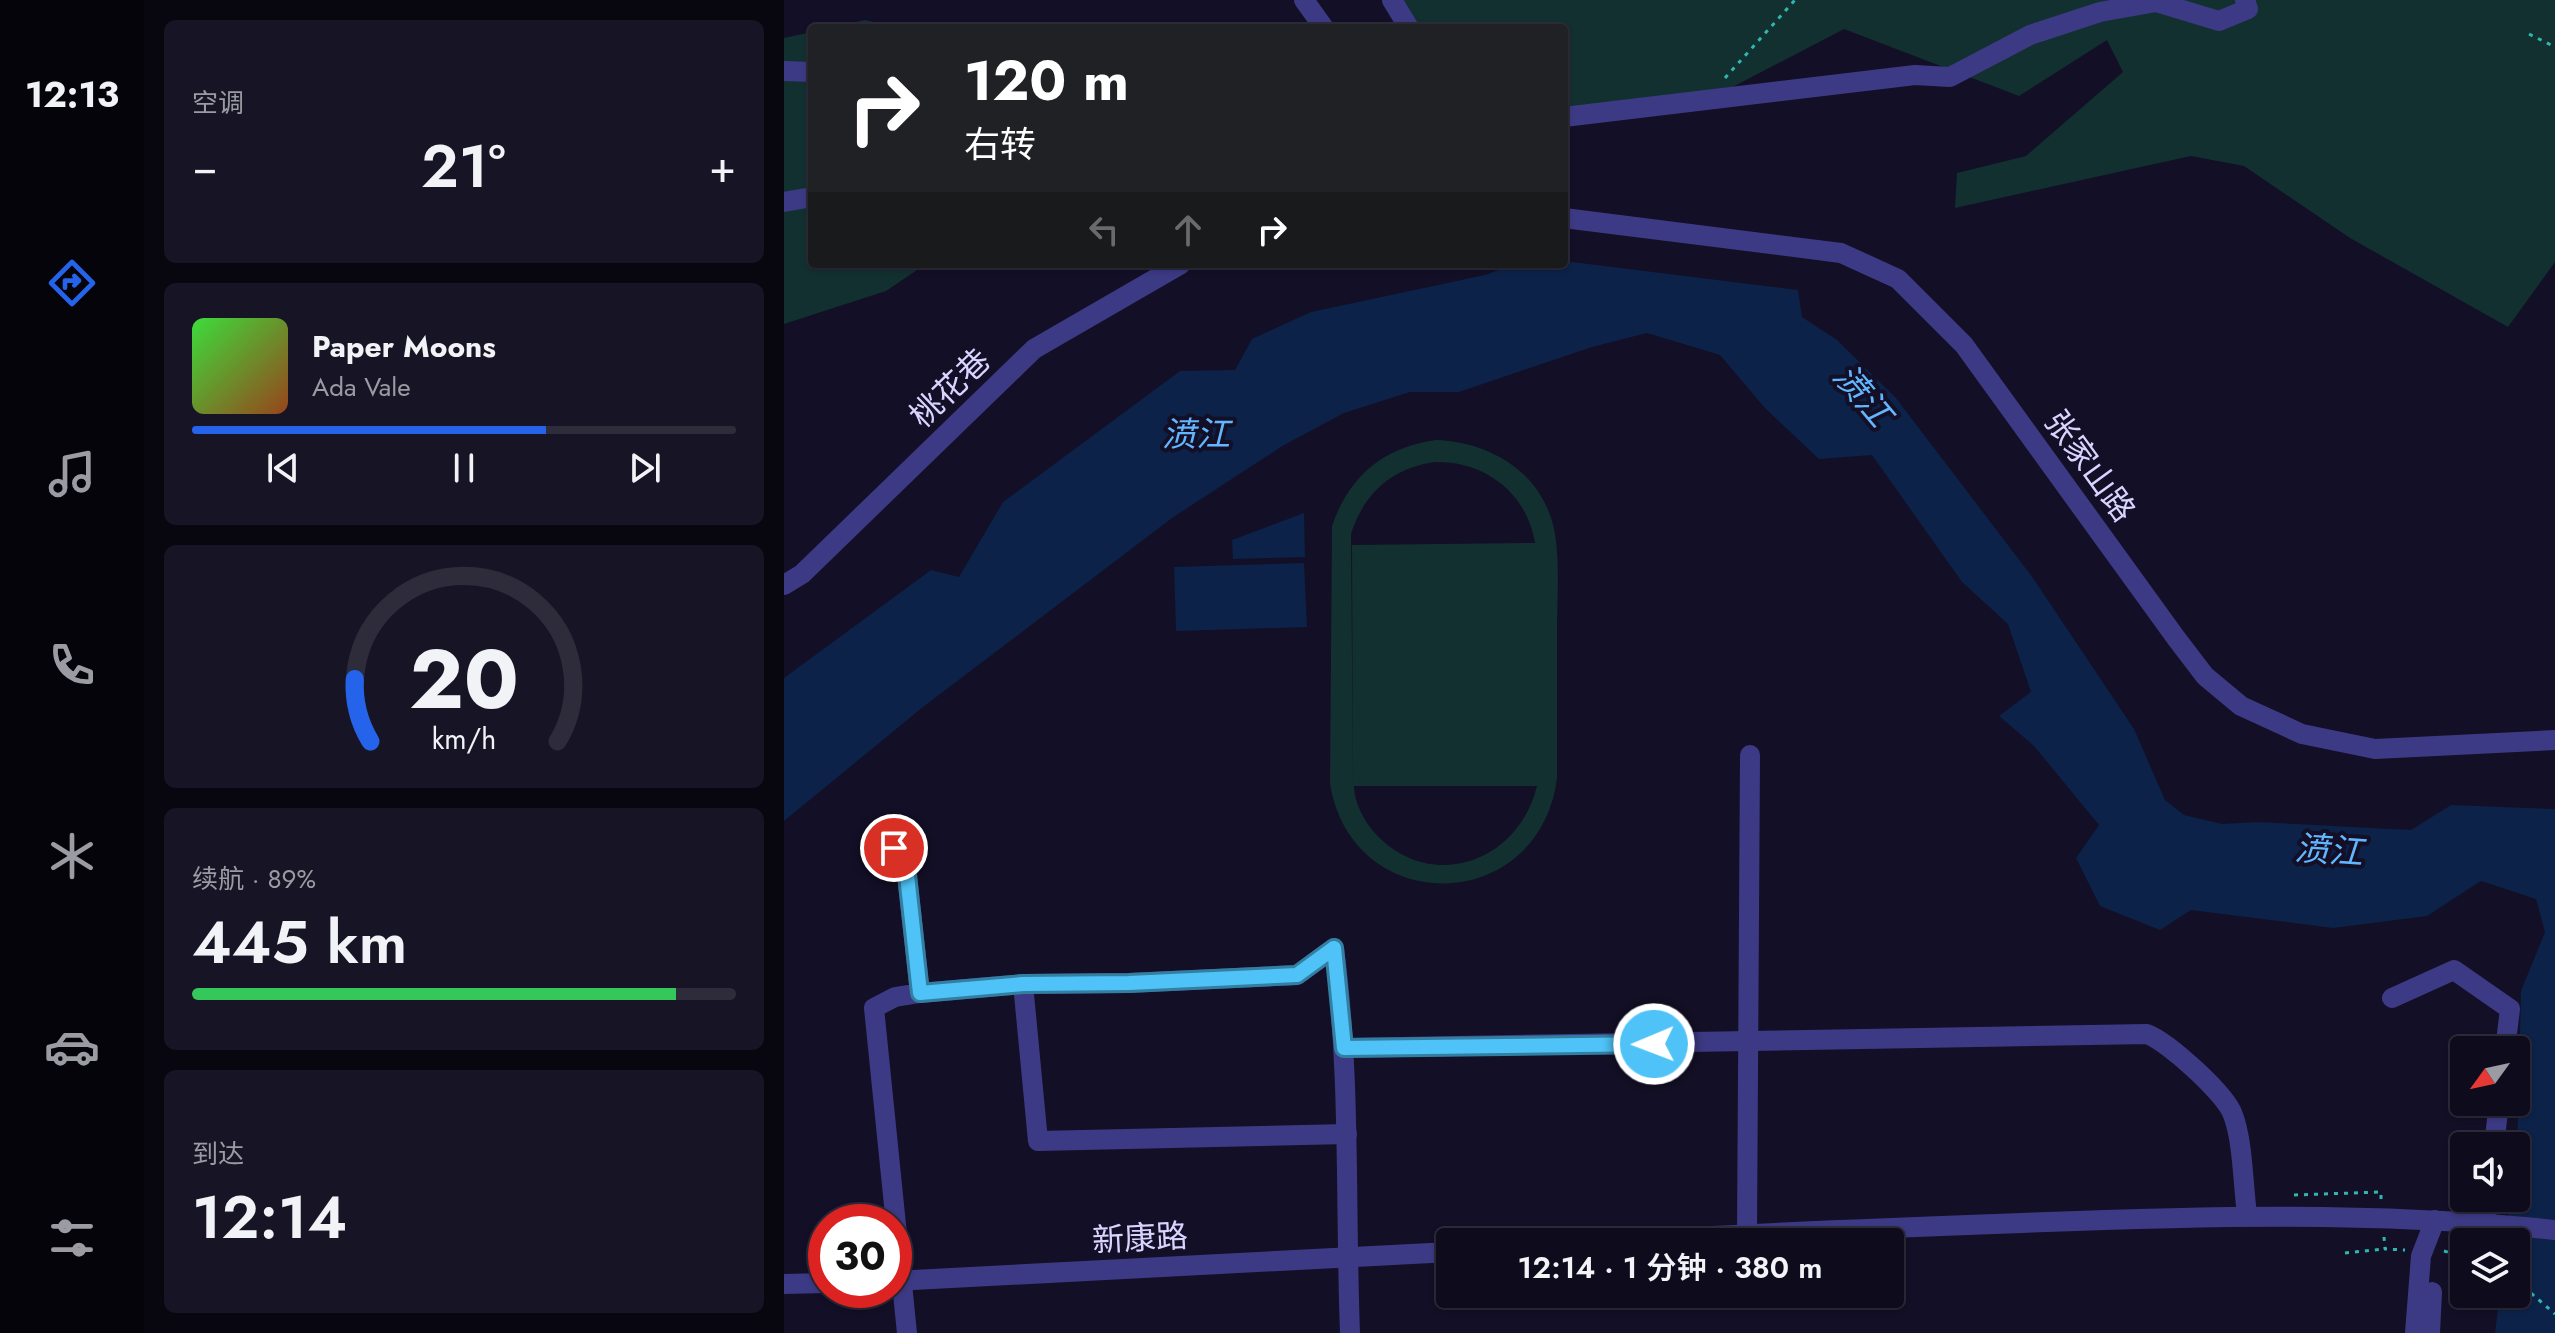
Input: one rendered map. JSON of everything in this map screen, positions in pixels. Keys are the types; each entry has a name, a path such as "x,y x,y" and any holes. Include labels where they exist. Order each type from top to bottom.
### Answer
{"street":[{"path":"1304,0 1321,24"},
{"path":"1392,0 1407,24"},
{"path":"1568,117 1915,75 1950,77 2030,35 2100,12 2156,2 2219,21 2248,9 2245,0"},
{"path":"784,71 808,72"},
{"path":"784,202 808,198"},
{"name":"张家山路","path":"1568,219 1841,253 1898,279 1964,345 2205,676 2241,706 2302,734 2375,749 2555,740"},
{"name":"桃花巷","path":"784,585 802,574 1034,349 1174,268"},
{"path":"1747,1228 1750,755"},
{"path":"881,851 894,848 905,857 920,993"},
{"path":"894,1204 874,1008 895,997 1023,984 1129,983 1297,975 1334,948 1344,1048 1350,1333"},
{"path":"2392,998 2454,970 2510,1009 2507,1036"},
{"path":"1023,984 1038,1141 1347,1134"},
{"path":"1344,1048 2147,1034 2160,1039 2187,1061 2233,1113 2247,1214"},
{"path":"2485,1223 2486,1212"},
{"path":"1879,1228 2247,1214 2435,1220 2555,1230"},
{"path":"2415,1333 2421,1256 2435,1220"},
{"path":"2430,1333 2435,1220"},
{"name":"新康路","path":"912,1280 1436,1253"},
{"path":"784,1284 808,1283"},
{"path":"903,1308 907,1333"}],"path":[{"path":"1724,79 1795,0"},
{"path":"2529,34 2555,47"},
{"path":"2345,1253 2385,1249"},
{"path":"2530,1292 2555,1314"}],"green space":[{"path":"1392,0 2555,0 2555,262 2508,327 2350,238 2244,166 2191,156 1955,208 1957,173 2026,156 2123,72 2107,40 2019,96 1844,29 1704,102 1568,117 1568,24 1407,24"},
{"path":"865,20 883,24 847,24"},
{"path":"808,33 808,268 920,268 886,291 784,324 784,38"},
{"path":"1436,440 1457,442 1496,455 1513,466 1528,479 1549,513 1557,558 1557,778 1543,823 1518,856 1484,876 1446,883 1407,878 1373,860 1346,828 1330,784 1332,526 1348,492 1371,467 1400,449","holes":["1435,462 1471,467 1501,483 1523,509 1535,543 1352,545 1353,785 1351,534 1364,506 1382,485 1406,470","1354,786 1537,786 1527,813 1511,835 1491,851 1468,861 1444,865 1419,862 1395,850 1373,831 1360,810"]}],"water":[{"name":"𣸣江","path":"1568,261 1798,290 1802,317 1837,340 1896,398 2033,578 2134,729 2165,800 2184,815 2222,824 2257,822 2411,830 2451,805 2555,809 2555,1333 2495,1333 2498,1308 2530,1308 2530,1228 2507,1228 2509,1212 2530,1212 2530,1132 2518,1132 2518,1116 2530,1116 2530,1036 2520,1036 2521,991 2545,932 2536,899 2481,881 2427,916 2333,928 2191,910 2160,930 2100,906 2076,858 2099,825 2034,746 1999,716 2031,692 2008,624 1962,582 1872,455 1819,459 1765,408 1720,355 1647,333 1592,347 1459,392 1410,392 1344,413 1284,445 1172,518 923,707 784,821 784,678 931,570 959,577 1003,502 1180,371 1235,370 1252,339 1311,312 1485,275 1503,268 1568,268"},
{"path":"1304,513 1305,557 1233,559 1232,540"},
{"path":"1304,563 1307,627 1176,631 1174,567"}],"route":[{"path":"894,848 905,857 920,993 1023,984 1129,983 1297,975 1334,948 1344,1048 1654,1044"}]}
